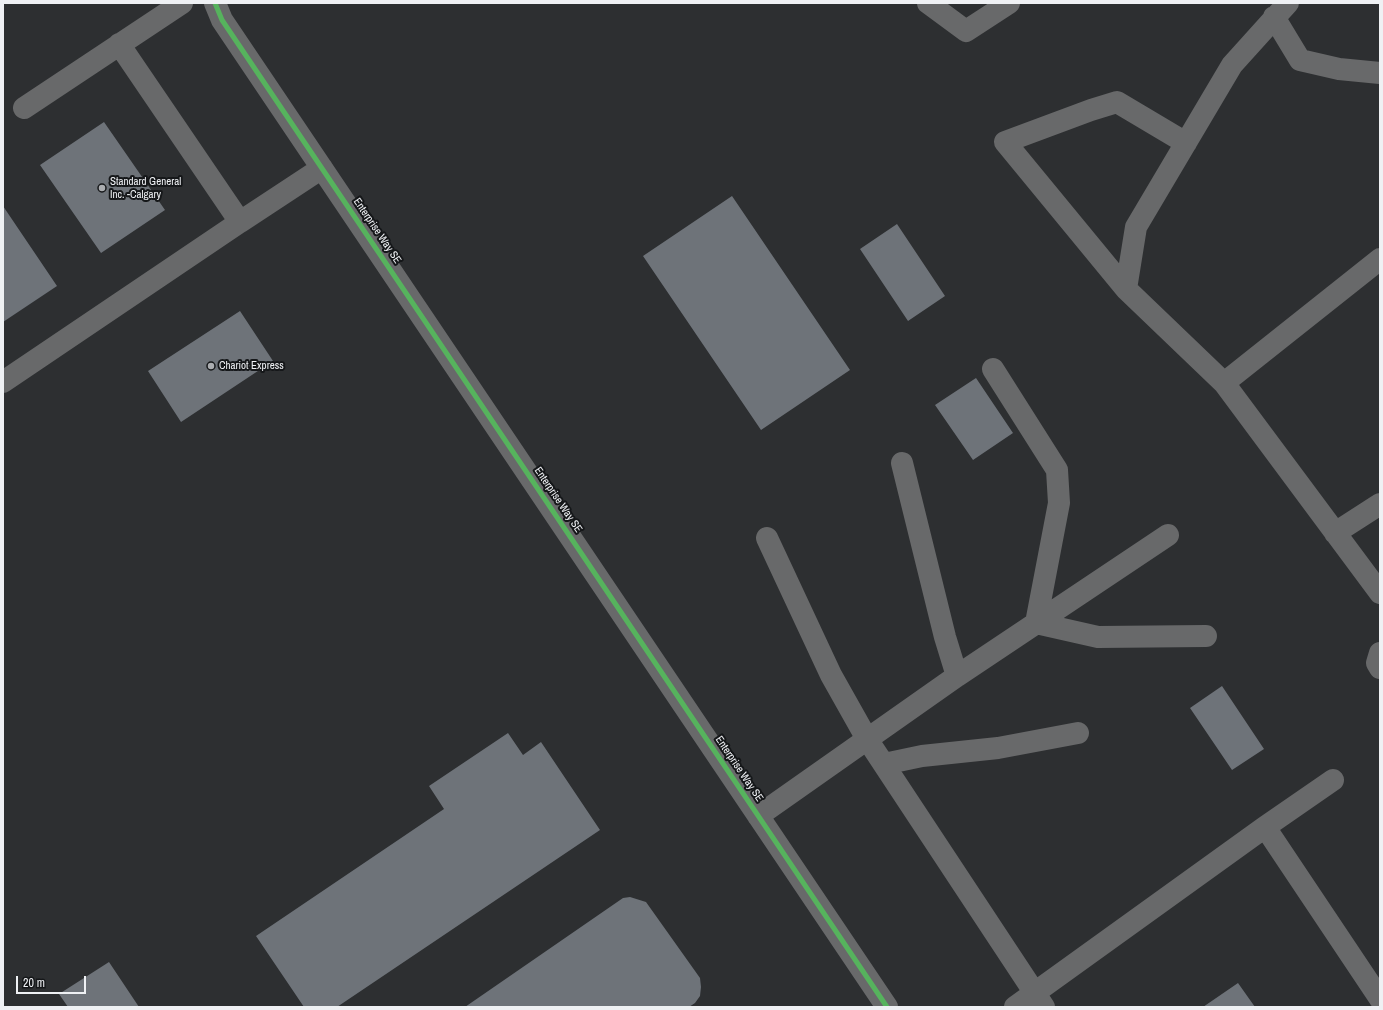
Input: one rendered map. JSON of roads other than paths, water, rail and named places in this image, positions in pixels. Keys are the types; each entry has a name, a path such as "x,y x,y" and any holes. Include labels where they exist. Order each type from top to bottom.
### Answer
{"street":[{"path":"24,108 182,3"},
{"name":"Enterprise Way SE","path":"215,3 222,20 887,1007"},
{"path":"928,3 966,31 1009,3"},
{"path":"1126,289 1136,227 1232,65 1281,10 1300,60 1339,69 1380,73"},
{"path":"119,44 240,222"},
{"path":"1186,143 1117,102 1091,110 1006,142 1126,289 1224,383 1380,593"},
{"path":"3,382 322,168"},
{"path":"1224,383 1380,259"},
{"path":"993,369 1057,470 1059,503 1036,623"},
{"path":"902,463 945,637 957,676"},
{"path":"1335,533 1380,504"},
{"path":"758,816 957,676 1168,534"},
{"path":"767,538 831,675 867,739 1039,1000"},
{"path":"1036,623 1098,637 1206,636"},
{"path":"1380,654 1377,663 1380,668"},
{"path":"884,764 922,756 998,748 1078,733"},
{"path":"1015,1007 1039,1000 1266,827 1333,780"},
{"path":"1266,827 1380,999"}],"place":[{"name":"Standard General Inc. -Calgary","path":"102,188"},
{"name":"Chariot Express","path":"211,366"}]}
